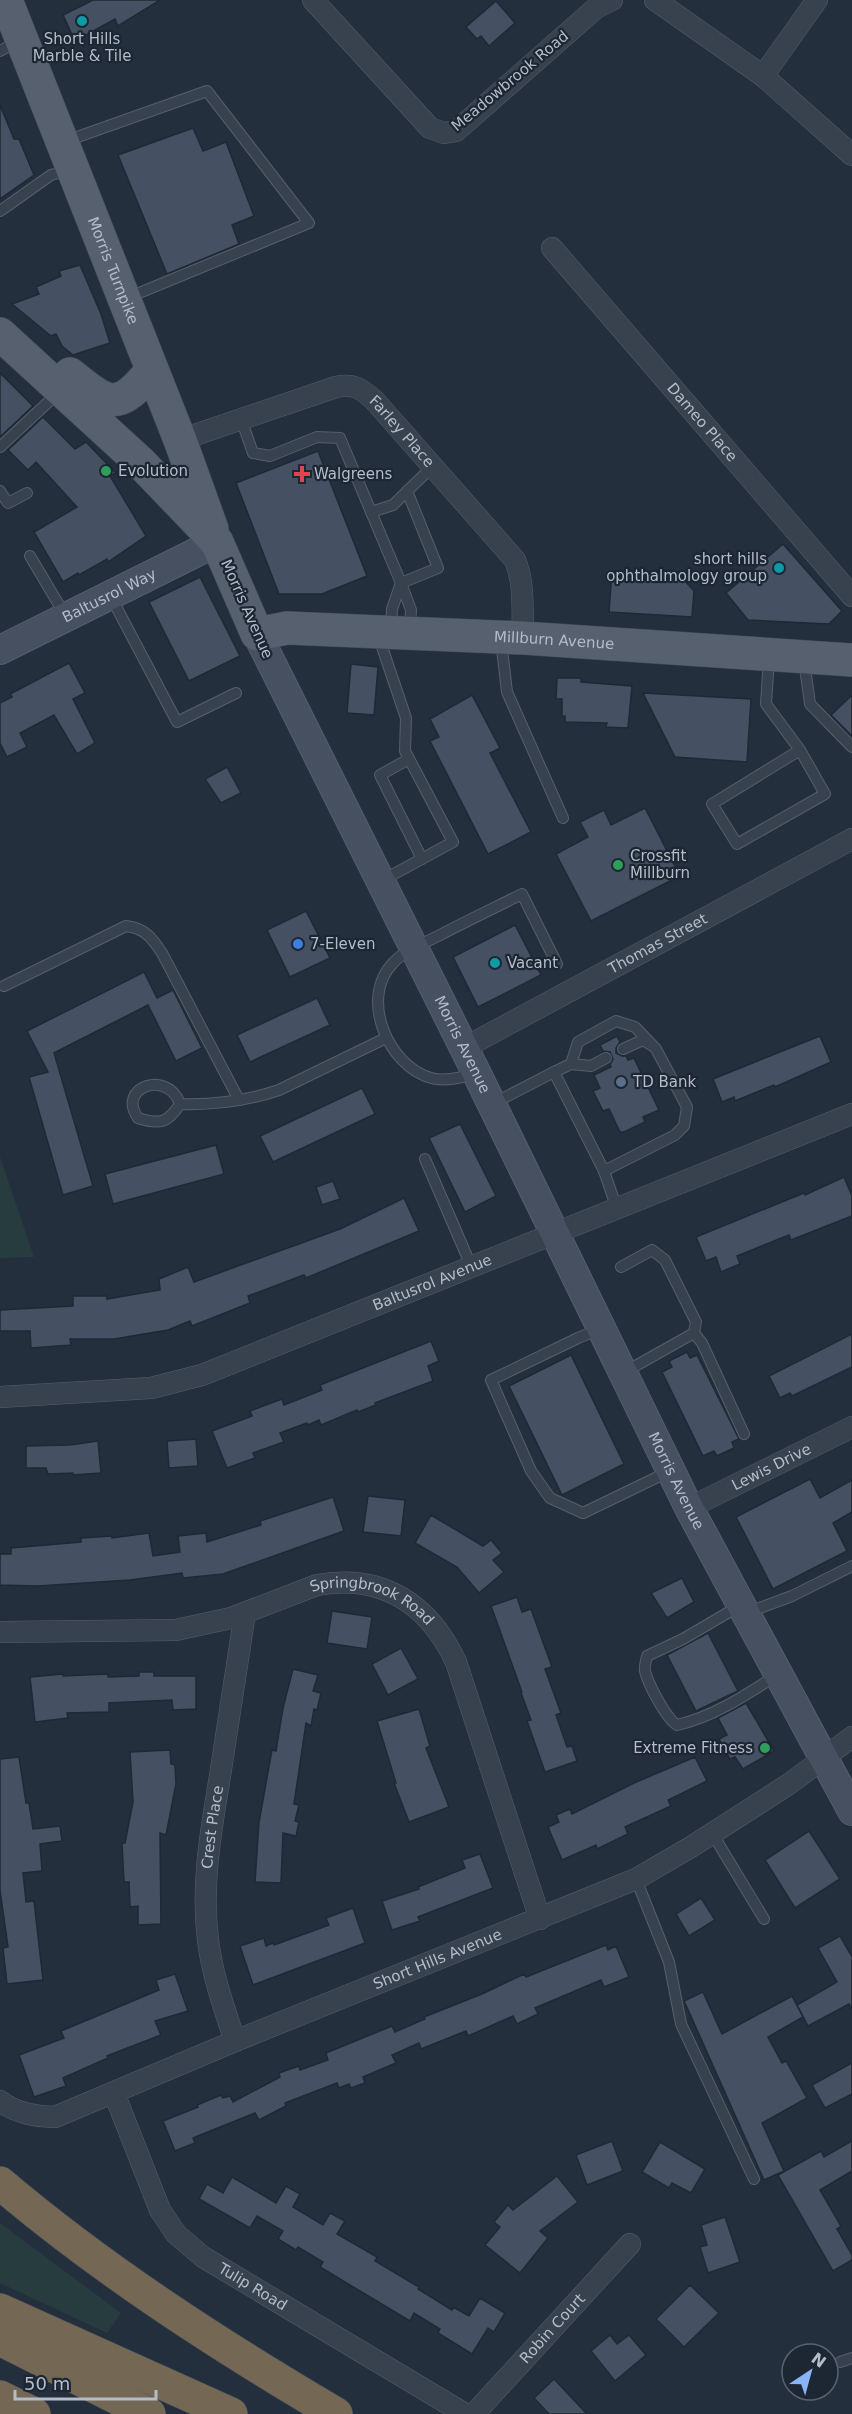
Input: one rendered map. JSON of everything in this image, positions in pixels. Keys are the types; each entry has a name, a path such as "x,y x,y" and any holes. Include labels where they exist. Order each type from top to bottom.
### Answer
{"highway":[{"path":"0,2183 66,2236 141,2289 243,2357 336,2414"},
{"path":"0,2310 231,2414"},
{"path":"0,2339 149,2414"},
{"path":"0,2397 34,2414"}],"main road":[{"name":"Morris Turnpike","path":"6,0 11,45 67,155 180,440 217,542"},
{"path":"0,325 26,336 97,396 107,400 118,400 129,396 152,370"},
{"name":"Morris Avenue","path":"0,334 141,463 217,542 257,634 477,1074 689,1508 852,1810"},
{"name":"Baltusrol Way","path":"0,650 217,542"},
{"name":"Millburn Avenue","path":"257,634 287,628 393,632 852,660"}],"street":[{"name":"Meadowbrook Road","path":"313,0 430,128 450,134 596,8 612,0"},
{"path":"656,0 763,76 852,154"},
{"path":"763,76 817,0"},
{"name":"Dameo Place","path":"552,248 852,596"},
{"name":"Farley Place","path":"180,440 350,384 361,388 515,560 521,585 512,638"},
{"name":"Thomas Street","path":"464,1048 852,839"},
{"name":"Baltusrol Avenue","path":"0,1397 151,1388 202,1376 852,1114"},
{"name":"Lewis Drive","path":"689,1508 852,1426"},
{"name":"Springbrook Road","path":"0,1632 176,1630 245,1613 317,1585 354,1582 378,1587 401,1597 430,1620 446,1640 456,1662 540,1918"},
{"name":"Crest Place","path":"235,2041 213,1967 205,1902 208,1850 245,1613"},
{"name":"Short Hills Avenue","path":"0,2101 9,2108 34,2116 55,2116 636,1879 789,1784 852,1737"},
{"name":"Tulip Road","path":"114,2093 150,2188 176,2234 203,2257 465,2414"},
{"name":"Robin Court","path":"474,2414 630,2244"}],"lane":[{"path":"0,211 51,175 67,155 207,91 309,223 124,299"},
{"path":"0,447 61,390"},
{"path":"241,419 253,453 270,456 317,437 340,438 411,610 393,632"},
{"path":"371,512 393,505 433,466"},
{"path":"0,491 8,503 27,494"},
{"path":"381,881 453,842 409,759 404,745 406,718 393,632 392,609 401,583 438,568 407,491"},
{"path":"30,556 66,617"},
{"path":"110,595 177,722 237,693"},
{"path":"512,638 507,692 563,818"},
{"path":"769,655 766,704 800,750 825,794 737,844 712,804 800,750"},
{"path":"804,657 810,704 852,747"},
{"path":"409,759 380,775 422,860"},
{"path":"477,1074 443,1080 430,1078 405,1063 395,1052 386,1038 379,1010 381,986 393,962 414,948 522,894 557,964"},
{"path":"4,986 126,926 141,929 150,936 162,953 239,1100"},
{"path":"571,1064 578,1042 616,1021 635,1027 656,1048 687,1107 684,1126 675,1135 604,1171"},
{"path":"180,1104 239,1100 279,1090 386,1038"},
{"path":"623,1049 643,1040 656,1048"},
{"path":"491,1104 571,1064 591,1066 606,1058"},
{"path":"554,1072 604,1171 617,1209"},
{"path":"147,1085 168,1088 177,1095 180,1104 171,1118 160,1122 138,1118 133,1110 138,1090 147,1085"},
{"path":"425,1159 472,1268"},
{"path":"621,1267 652,1250 665,1260 696,1322 694,1333 702,1343 744,1434"},
{"path":"601,1329 491,1380 531,1471 550,1498 583,1513 670,1470"},
{"path":"622,1373 694,1333"},
{"path":"779,1674 723,1707 689,1723 677,1725 671,1722 664,1711 644,1670 647,1656 744,1609 792,1596 852,1566"},
{"path":"712,1833 764,1919"},
{"path":"636,1879 669,1962 681,2024 754,2179"},
{"path":"840,2362 852,2358"}],"green space":[{"path":"0,1157 34,1257 0,1258"},
{"path":"0,2223 121,2313 107,2333 0,2283"}],"building":[{"path":"93,0 160,0 118,26 115,19 75,41 63,15"},
{"path":"496,1 515,23 489,46 481,36 477,39 466,27"},
{"path":"0,105 14,139 19,139 34,175 0,199"},
{"path":"193,128 203,151 226,142 254,216 232,225 239,244 167,274 118,155"},
{"path":"80,265 101,314 110,343 73,355 62,346 56,334 51,336 12,304 39,294 36,287 61,276 59,271"},
{"path":"0,373 33,406 0,437"},
{"path":"43,417 75,449 86,442 116,473 110,476 146,536 108,562 107,559 63,582 34,532 77,507 36,462 28,470 8,450"},
{"name":"Walgreens","path":"318,451 367,576 322,594 279,594 236,483"},
{"name":"short hills ophthalmology group","path":"783,544 842,611 829,624 748,620 726,593"},
{"path":"660,571 676,572 676,580 684,580 694,591 692,617 609,612 612,572 659,576"},
{"path":"200,577 240,656 189,681 149,602"},
{"path":"69,663 85,693 73,699 95,743 77,754 54,715 20,733 27,747 7,757 0,743 0,703 12,697 10,694"},
{"path":"351,664 378,667 374,715 347,713"},
{"path":"557,678 581,678 581,682 632,686 628,728 606,727 607,723 565,722 565,716 562,717 562,699 556,699"},
{"path":"643,693 751,699 747,762 675,757"},
{"path":"472,695 500,748 490,753 531,832 488,854 430,741 439,737 430,719"},
{"path":"852,695 852,736 831,715"},
{"path":"227,767 241,793 221,803 205,779"},
{"name":"Crossfit Millburn","path":"645,808 680,876 591,921 556,854 588,837 580,822 604,810 611,825"},
{"name":"7-Eleven","path":"306,911 330,958 290,977 267,930"},
{"name":"Vacant","path":"515,925 541,975 478,1007 453,957"},
{"path":"144,972 157,998 173,990 202,1048 176,1061 148,1005 54,1053 93,1186 63,1195 29,1077 48,1072 27,1031"},
{"path":"317,998 330,1025 250,1062 237,1035"},
{"name":"TD Bank","path":"617,1036 620,1042 616,1053 626,1056 628,1060 634,1058 659,1110 643,1117 645,1122 624,1132 620,1132 609,1109 603,1111 593,1091 600,1088 594,1075 611,1067 613,1059 610,1052 603,1051 600,1045"},
{"path":"820,1036 831,1062 775,1087 774,1085 735,1101 734,1097 722,1102 713,1079"},
{"path":"362,1088 375,1114 273,1162 260,1136"},
{"path":"460,1124 496,1196 465,1212 429,1138"},
{"path":"216,1145 224,1174 113,1204 105,1174"},
{"path":"844,1177 852,1196 852,1216 791,1240 789,1235 737,1256 740,1264 721,1272 716,1257 706,1261 696,1237 804,1193 805,1195"},
{"path":"333,1181 340,1199 322,1205 316,1187"},
{"path":"404,1198 419,1231 306,1278 304,1275 248,1296 250,1303 192,1326 190,1321 168,1330 114,1339 70,1339 71,1345 31,1348 30,1331 0,1331 0,1310 73,1306 73,1296 107,1296 107,1299 160,1290 159,1279 188,1267 194,1282 340,1229"},
{"path":"852,1334 852,1367 792,1396 790,1393 780,1398 769,1376"},
{"path":"431,1341 439,1361 428,1366 433,1381 321,1425 319,1420 280,1433 284,1442 253,1453 255,1458 227,1468 212,1431 252,1416 250,1411 282,1399 284,1405 322,1390 320,1385"},
{"path":"687,1352 690,1358 697,1355 739,1439 732,1442 734,1448 717,1456 714,1451 703,1456 662,1372 672,1367 669,1361"},
{"path":"571,1355 624,1464 562,1495 509,1386"},
{"path":"196,1439 198,1466 169,1468 167,1441"},
{"path":"98,1441 101,1473 48,1474 46,1468 26,1468 26,1446 70,1445"},
{"path":"810,1479 820,1498 852,1480 852,1512 833,1523 847,1551 773,1589 736,1517"},
{"path":"368,1496 405,1500 401,1536 363,1532"},
{"path":"333,1497 344,1531 223,1574 183,1578 182,1573 130,1580 38,1586 0,1585 0,1554 11,1554 11,1548 81,1542 81,1538 112,1536 112,1538 149,1533 153,1556 180,1552 178,1536 206,1533 207,1542 261,1525 260,1521"},
{"path":"431,1515 483,1546 491,1540 502,1553 493,1560 504,1572 479,1593 457,1567 415,1543"},
{"path":"682,1578 694,1602 667,1618 651,1593"},
{"path":"517,1597 522,1612 531,1609 552,1667 545,1669 561,1713 556,1715 567,1747 572,1746 577,1761 545,1772 527,1721 531,1720 522,1692 491,1606"},
{"path":"332,1611 372,1617 367,1649 327,1643"},
{"path":"708,1633 738,1691 696,1711 667,1655"},
{"path":"401,1648 418,1679 388,1695 372,1664"},
{"path":"293,1669 318,1675 313,1691 321,1693 317,1710 314,1709 311,1726 306,1723 294,1804 299,1805 295,1821 299,1822 296,1836 283,1833 281,1883 255,1882 259,1822 272,1750 276,1751 283,1708"},
{"path":"139,1672 154,1672 154,1676 196,1676 196,1709 173,1710 172,1700 109,1703 109,1712 67,1713 68,1718 35,1722 30,1677 63,1674 63,1676 108,1674 108,1677 139,1676"},
{"path":"746,1703 774,1751 743,1769 735,1757 730,1759 719,1739 727,1735 718,1718"},
{"path":"419,1709 430,1746 426,1748 449,1807 409,1822 394,1783 396,1783 377,1721"},
{"path":"170,1750 171,1764 175,1765 176,1784 166,1835 160,1833 161,1924 138,1925 138,1906 130,1907 129,1882 124,1882 122,1843 125,1843 133,1802 130,1752"},
{"path":"19,1757 26,1803 29,1803 33,1829 60,1826 62,1841 40,1844 42,1871 23,1873 26,1902 34,1901 43,1980 7,1984 3,1948 8,1947 0,1890 0,1759"},
{"path":"695,1757 707,1781 668,1800 671,1806 625,1827 628,1834 597,1849 596,1845 562,1860 548,1827 559,1822 556,1815 570,1809 572,1814 634,1783"},
{"path":"809,1831 840,1879 795,1908 765,1860"},
{"path":"480,1854 493,1888 418,1917 420,1921 392,1930 382,1901 419,1889 418,1887 465,1868 462,1860"},
{"path":"701,1898 715,1920 689,1936 676,1914"},
{"path":"353,1908 365,1943 253,1985 240,1946 264,1938 266,1946 273,1943 274,1945 329,1925 326,1918"},
{"path":"840,1936 852,1957 852,2009 849,2004 808,2026 797,2005 837,1982 818,1948"},
{"path":"606,1945 608,1950 616,1946 629,1977 604,1987 601,1980 535,2008 538,2014 517,2024 513,2016 468,2036 466,2031 421,2049 419,2043 392,2055 396,2063 363,2077 365,2083 351,2088 349,2084 339,2088 337,2083 285,2103 286,2106 259,2120 255,2113 193,2138 195,2143 175,2151 163,2121 221,2095 223,2098 230,2096 233,2102 280,2077 279,2073 299,2066 300,2070 328,2060 326,2053 392,2026 395,2032 524,1974 526,1977"},
{"path":"175,1974 188,2011 155,2021 161,2035 107,2056 108,2058 63,2078 66,2086 34,2097 19,2055 64,2038 61,2031 159,1990 156,1980"},
{"path":"703,1992 722,2034 792,1996 803,2017 768,2037 782,2063 786,2061 807,2098 762,2123 784,2171 764,2180 684,2001"},
{"path":"852,2063 852,2094 825,2108 812,2085"},
{"path":"612,2141 623,2171 587,2185 576,2155"},
{"path":"852,2141 852,2171 820,2190 841,2226 837,2229 852,2255 852,2260 833,2271 778,2175 821,2151 824,2157"},
{"path":"660,2142 705,2169 691,2193 672,2183 669,2188 642,2172"},
{"path":"557,2176 578,2202 540,2231 548,2238 520,2273 485,2245 500,2227 494,2222 508,2205 513,2210"},
{"path":"232,2177 276,2203 286,2186 300,2194 293,2207 323,2225 330,2213 345,2221 337,2234 377,2257 375,2261 452,2310 453,2307 469,2316 480,2298 505,2313 494,2332 488,2328 472,2354 438,2333 440,2329 414,2313 410,2321 320,2267 323,2262 298,2247 296,2250 278,2239 283,2231 257,2216 250,2228 199,2199 207,2184 223,2193"},
{"path":"725,2217 740,2262 708,2273 700,2247 707,2245 701,2225"},
{"path":"690,2285 719,2313 684,2347 656,2319"},
{"path":"610,2335 617,2344 629,2335 646,2355 615,2381 591,2351"},
{"path":"554,2379 587,2414 549,2414 534,2398"}],"place":[{"name":"Short Hills Marble & Tile","path":"82,21"},
{"name":"Evolution","path":"106,471"},
{"name":"Walgreens","path":"302,474"},
{"name":"short hills ophthalmology group","path":"779,568"},
{"name":"Crossfit Millburn","path":"618,865"},
{"name":"7-Eleven","path":"298,944"},
{"name":"Vacant","path":"495,963"},
{"name":"TD Bank","path":"621,1082"},
{"name":"Extreme Fitness","path":"765,1748"}]}
